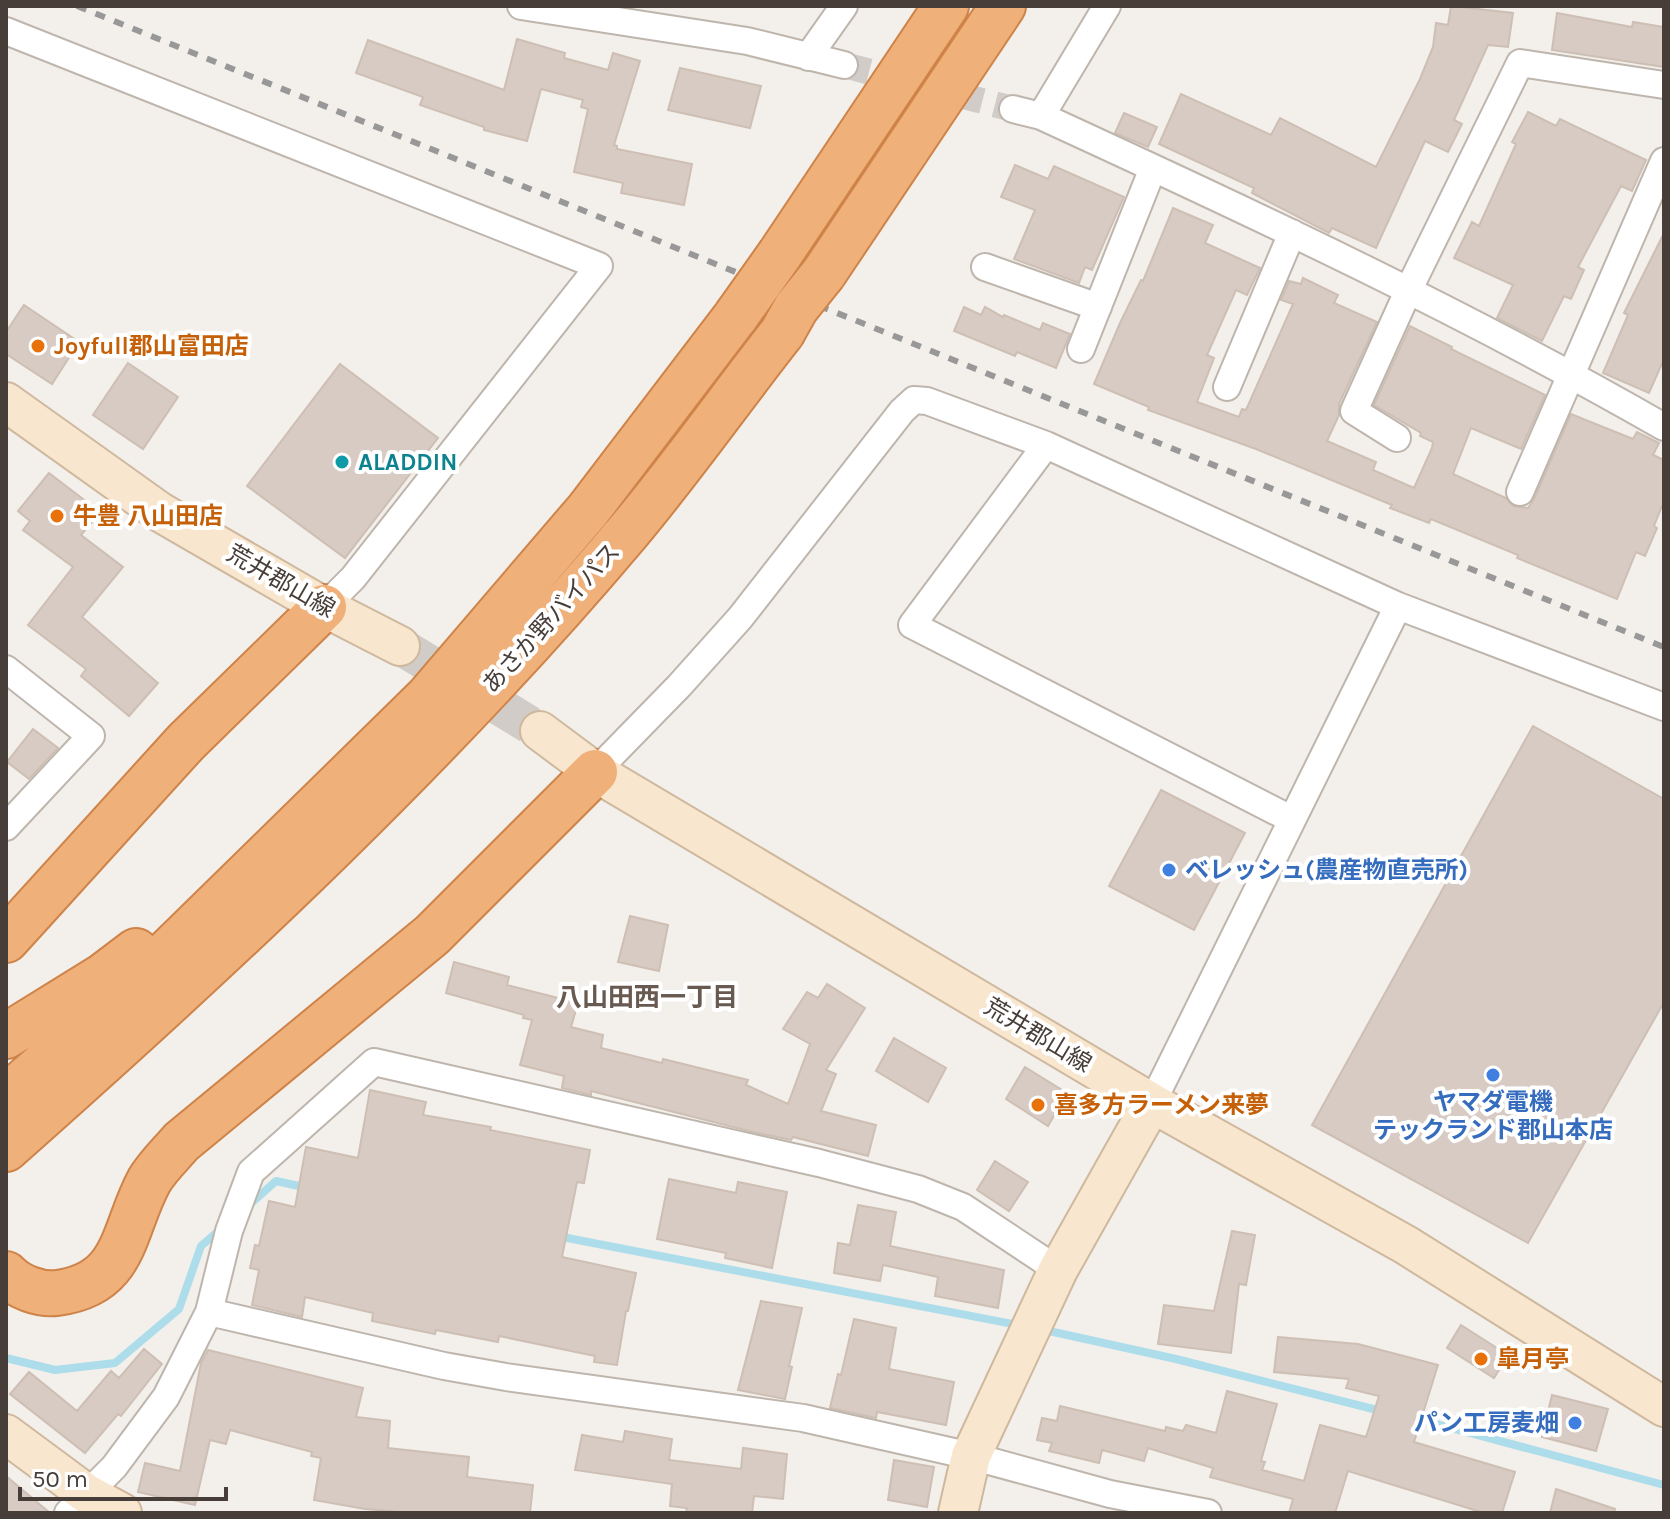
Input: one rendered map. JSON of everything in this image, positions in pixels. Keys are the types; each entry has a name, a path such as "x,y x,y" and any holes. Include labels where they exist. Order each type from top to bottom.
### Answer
{"highway":[{"name":"あさか野バイパス","path":"6,1097 128,991 437,687 588,510 736,316 946,6"},
{"name":"あさか野バイパス","path":"6,1149 159,1014 317,863 459,720 628,532 782,333 1003,6"},
{"path":"6,940 186,742 324,607"},
{"path":"6,1274 13,1281 45,1294 79,1290 110,1270 150,1179 181,1142 432,935 595,772"},
{"path":"6,1036 103,976 288,836"},
{"path":"6,1181 98,1095 159,1014"}],"main road":[{"name":"荒井郡山線","path":"6,402 160,512 324,607 400,646"},
{"name":"荒井郡山線","path":"540,731 595,772 1152,1103 1406,1245 1664,1407"},
{"path":"958,1513 971,1456 1058,1270 1152,1103"},
{"path":"6,1434 78,1504 122,1513"}],"street":[{"path":"521,6 747,41 844,65"},
{"path":"808,57 844,6"},
{"path":"1041,116 1107,6"},
{"path":"6,31 599,266 353,578 324,607"},
{"path":"1397,438 1354,411 1409,289 1520,63 1664,85"},
{"path":"1013,109 1041,116 1409,289 1570,373 1664,427"},
{"path":"1520,492 1664,161"},
{"path":"1081,349 1153,168"},
{"path":"1227,387 1292,233"},
{"path":"985,267 1098,307"},
{"path":"595,772 740,618 914,400 927,401 1046,445 1398,606 1664,707"},
{"path":"1046,445 912,625 1291,819"},
{"path":"1152,1103 1398,606"},
{"path":"6,669 91,736 6,827"},
{"path":"78,1504 114,1467 166,1397 209,1312 229,1231 251,1172 374,1062 804,1159 918,1189 963,1207 1058,1270"},
{"path":"209,1312 444,1366 803,1418 971,1456 1148,1507 1208,1513"}],"building":[{"path":"1451,6 1513,13 1508,47 1488,45 1454,120 1462,124 1448,152 1425,141 1376,248 1332,228 1329,233 1252,193 1254,188 1159,144 1181,94 1271,135 1280,118 1376,167 1420,79 1433,47 1436,23 1448,25"},
{"path":"1557,13 1632,27 1633,22 1664,27 1664,67 1552,50"},
{"path":"517,39 565,53 564,58 608,70 613,53 640,61 614,145 617,149 692,164 684,205 621,193 623,183 574,172 588,109 581,107 583,100 541,89 527,141 484,130 484,127 420,105 423,97 356,73 368,40 504,90"},
{"path":"680,68 761,86 750,128 668,110"},
{"path":"1528,112 1556,126 1560,119 1646,160 1632,191 1621,186 1578,267 1584,270 1571,299 1564,296 1542,341 1497,318 1513,285 1454,258 1472,222 1479,226 1516,144 1512,142"},
{"path":"1124,113 1157,127 1148,147 1115,133"},
{"path":"1015,165 1048,179 1054,166 1124,197 1092,270 1085,267 1079,283 1014,259 1035,210 1001,197"},
{"path":"1173,208 1213,225 1205,243 1260,268 1247,295 1236,290 1207,355 1214,358 1197,402 1239,417 1242,409 1246,410 1293,304 1281,300 1289,281 1301,284 1303,278 1338,295 1334,303 1377,322 1339,404 1339,415 1327,441 1376,462 1373,470 1414,488 1432,448 1433,442 1420,436 1421,433 1374,405 1410,326 1545,395 1521,449 1471,428 1453,474 1506,498 1513,506 1528,508 1534,499 1571,414 1633,439 1637,432 1659,443 1653,455 1664,460 1664,501 1654,526 1657,528 1645,556 1636,552 1617,599 1431,519 1429,523 1390,508 1392,505 1256,449 1148,410 1149,407 1094,384 1120,323 1143,281"},
{"path":"1664,233 1664,359 1649,393 1603,373 1628,315 1624,313"},
{"path":"24,305 79,342 52,384 6,354 6,332"},
{"path":"964,307 981,315 985,307 1040,330 1043,323 1070,334 1056,368 1017,352 1015,356 954,331"},
{"path":"128,363 178,397 143,449 93,415"},
{"name":"ALADDIN","path":"340,364 438,438 345,558 247,486"},
{"path":"49,473 100,512 81,535 123,567 82,617 158,683 129,716 81,676 86,669 28,625 73,567 23,530 30,521 18,511"},
{"path":"1533,726 1664,799 1664,1002 1528,1243 1312,1125"},
{"path":"33,729 58,748 29,779 7,762"},
{"path":"1161,790 1245,833 1194,930 1109,886"},
{"path":"630,916 668,925 659,971 618,962"},
{"path":"454,962 509,977 507,985 578,1003 571,1027 603,1035 601,1048 662,1063 663,1059 748,1080 746,1085 788,1104 810,1044 783,1029 807,992 818,998 827,984 865,1008 826,1070 836,1074 821,1111 876,1125 868,1156 793,1137 791,1140 753,1132 591,1091 591,1095 562,1088 564,1076 520,1065 532,1020 446,993"},
{"path":"894,1038 946,1068 928,1102 876,1071"},
{"path":"1025,1067 1067,1093 1048,1126 1006,1099"},
{"path":"370,1090 426,1102 423,1115 590,1150 584,1183 577,1182 562,1257 636,1273 617,1365 594,1362 595,1356 499,1336 498,1342 436,1330 435,1334 372,1321 373,1313 305,1297 302,1317 252,1305 259,1270 250,1268 255,1245 259,1246 269,1201 295,1207 306,1147 358,1158"},
{"path":"995,1161 1028,1182 1009,1211 977,1190"},
{"path":"669,1179 736,1193 738,1182 787,1192 772,1268 725,1258 726,1253 657,1239"},
{"path":"858,1205 896,1212 890,1246 1004,1270 998,1308 935,1296 938,1277 883,1265 880,1281 834,1273 838,1243 850,1245"},
{"path":"1232,1231 1255,1235 1246,1285 1239,1284 1231,1353 1158,1344 1164,1305 1214,1311"},
{"path":"761,1301 802,1308 785,1399 738,1390"},
{"path":"854,1319 896,1328 889,1369 954,1382 946,1425 877,1412 876,1418 830,1408"},
{"path":"1461,1325 1508,1355 1494,1378 1447,1348"},
{"path":"1278,1337 1358,1344 1438,1365 1414,1442 1515,1472 1502,1513 1484,1513 1348,1471 1335,1513 1289,1513 1293,1499 1210,1477 1213,1468 1148,1448 1144,1461 1102,1450 1099,1463 1049,1451 1052,1443 1037,1440 1042,1418 1057,1421 1060,1406 1165,1431 1166,1427 1183,1431 1186,1425 1216,1433 1227,1391 1277,1404 1261,1461 1265,1462 1262,1470 1304,1481 1320,1425 1366,1437 1379,1396 1346,1388 1349,1379 1274,1372"},
{"path":"144,1349 162,1364 121,1416 118,1414 85,1453 10,1394 29,1372 77,1411 111,1371 119,1378"},
{"path":"208,1350 363,1388 356,1417 390,1421 388,1448 469,1457 467,1477 533,1485 530,1513 412,1513 314,1500 321,1458 311,1456 312,1452 230,1430 226,1444 210,1440 195,1505 138,1492 145,1463 180,1471 201,1363"},
{"name":"パン工房麦畑","path":"1552,1395 1608,1409 1596,1451 1542,1437"},
{"path":"625,1431 672,1439 669,1460 741,1469 743,1448 787,1454 783,1499 754,1496 752,1513 686,1513 687,1508 670,1506 672,1484 575,1470 582,1435 623,1442"},
{"path":"894,1460 934,1467 927,1507 888,1500"},
{"path":"6,1476 50,1513 6,1513"},
{"path":"1556,1489 1615,1509 1614,1513 1550,1513"}],"waterway":[{"path":"248,1206 276,1181 308,1188"},
{"path":"6,1358 55,1370 115,1363 179,1309 201,1246 222,1228"},
{"path":"557,1236 1023,1326"},
{"path":"1040,1329 1176,1359 1385,1412"},
{"path":"1414,1418 1664,1485"}],"tunnel":[{"path":"844,65 1013,109"},
{"path":"400,646 540,731"}],"railway":[{"path":"77,6 1664,647"}],"place":[{"name":"Joyfull郡山富田店","path":"38,346"},
{"name":"ALADDIN","path":"342,462"},
{"name":"牛豊 八山田店","path":"57,516"},
{"name":"ベレッシュ(農産物直売所)","path":"1169,870"},
{"name":"ヤマダ電機 テックランド郡山本店","path":"1493,1075"},
{"name":"喜多方ラーメン来夢","path":"1038,1105"},
{"name":"皐月亭","path":"1481,1359"},
{"name":"パン工房麦畑","path":"1575,1423"}],"district":[{"name":"八山田西一丁目","path":"647,997"}]}
